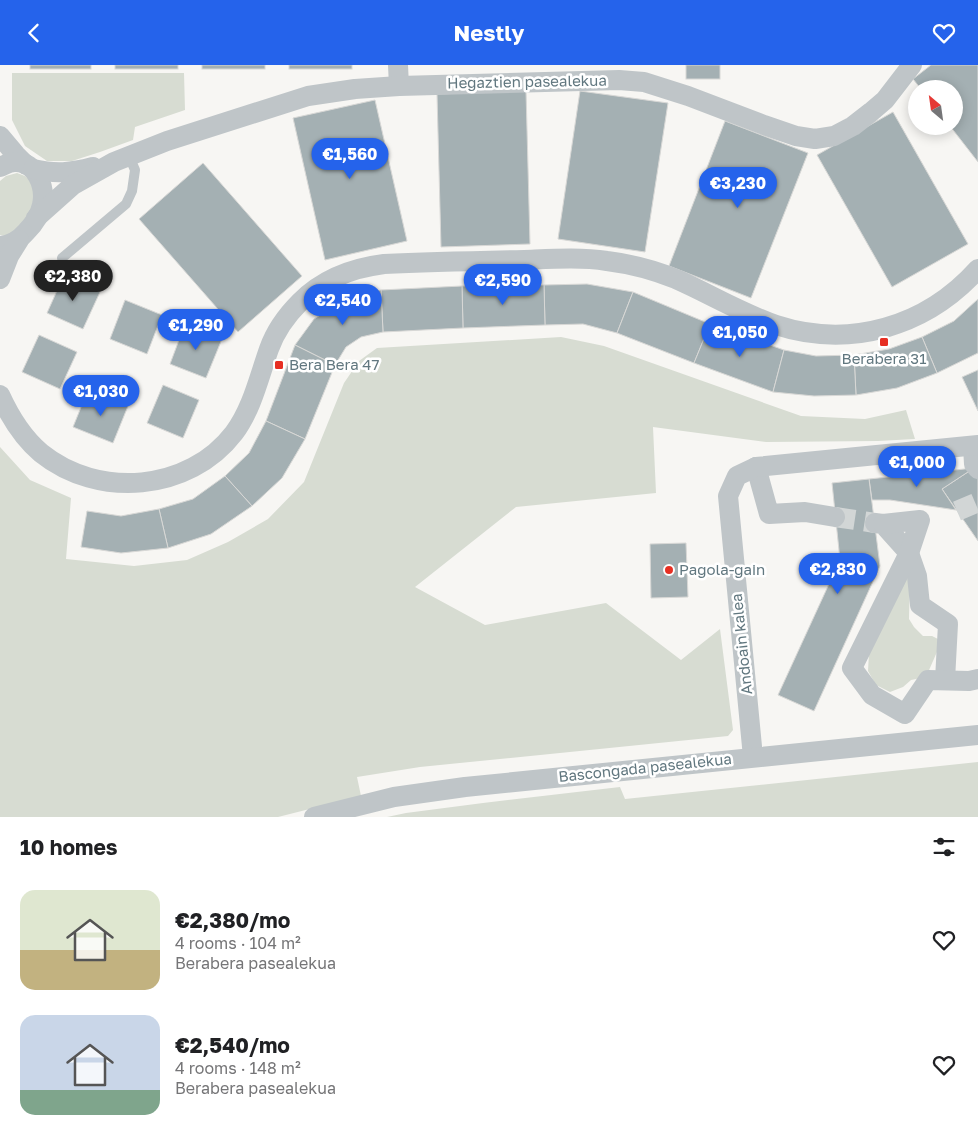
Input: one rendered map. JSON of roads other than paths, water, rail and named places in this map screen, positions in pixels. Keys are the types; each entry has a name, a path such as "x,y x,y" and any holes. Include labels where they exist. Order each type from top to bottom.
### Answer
{"street":[{"path":"398,65 399,86"},
{"name":"Hegaztien pasealekua","path":"0,279 9,257 9,243 32,226 36,219 73,185 122,159 167,141 308,96 356,89 399,86 619,79 644,82 688,96 796,136 815,139 834,136 853,126 885,100 912,65"},
{"path":"0,136 16,155 30,167 40,181 43,198 42,207 36,219"},
{"name":"Hegaztien pasealekua","path":"0,167 14,162 44,171 66,173 122,159"},
{"path":"0,395 22,433 41,453 56,463 72,472 89,478 124,484 142,483 168,477 192,468 207,459 221,447 243,421 270,347 288,315 300,301 330,279 366,266 513,260 568,259 605,261 641,268 676,279 775,324 802,331 837,335 879,330 918,316 953,294 978,269"},
{"path":"975,446 974,464 978,469"},
{"name":"Andoain kalea","path":"753,757 728,496 737,476 756,467 975,446"},
{"path":"756,467 769,514 805,512 835,517"},
{"path":"905,714 872,695 852,668 909,553 920,520 879,524 909,553 917,576 920,605 948,623 945,680"},
{"path":"908,742 905,714 928,680 969,681 978,679"},
{"name":"Bascongada pasealekua","path":"314,817 394,797 465,787 978,735"}],"lane":[{"path":"62,258 126,204 132,191 135,170 122,159"}],"tunnel":[{"path":"957,511 978,502"},
{"path":"835,517 875,523"}],"place":[{"name":"Berabera 31","path":"884,342"},
{"name":"Bera Bera 47","path":"279,365"},
{"name":"Pagola-gain","path":"669,570"}]}
